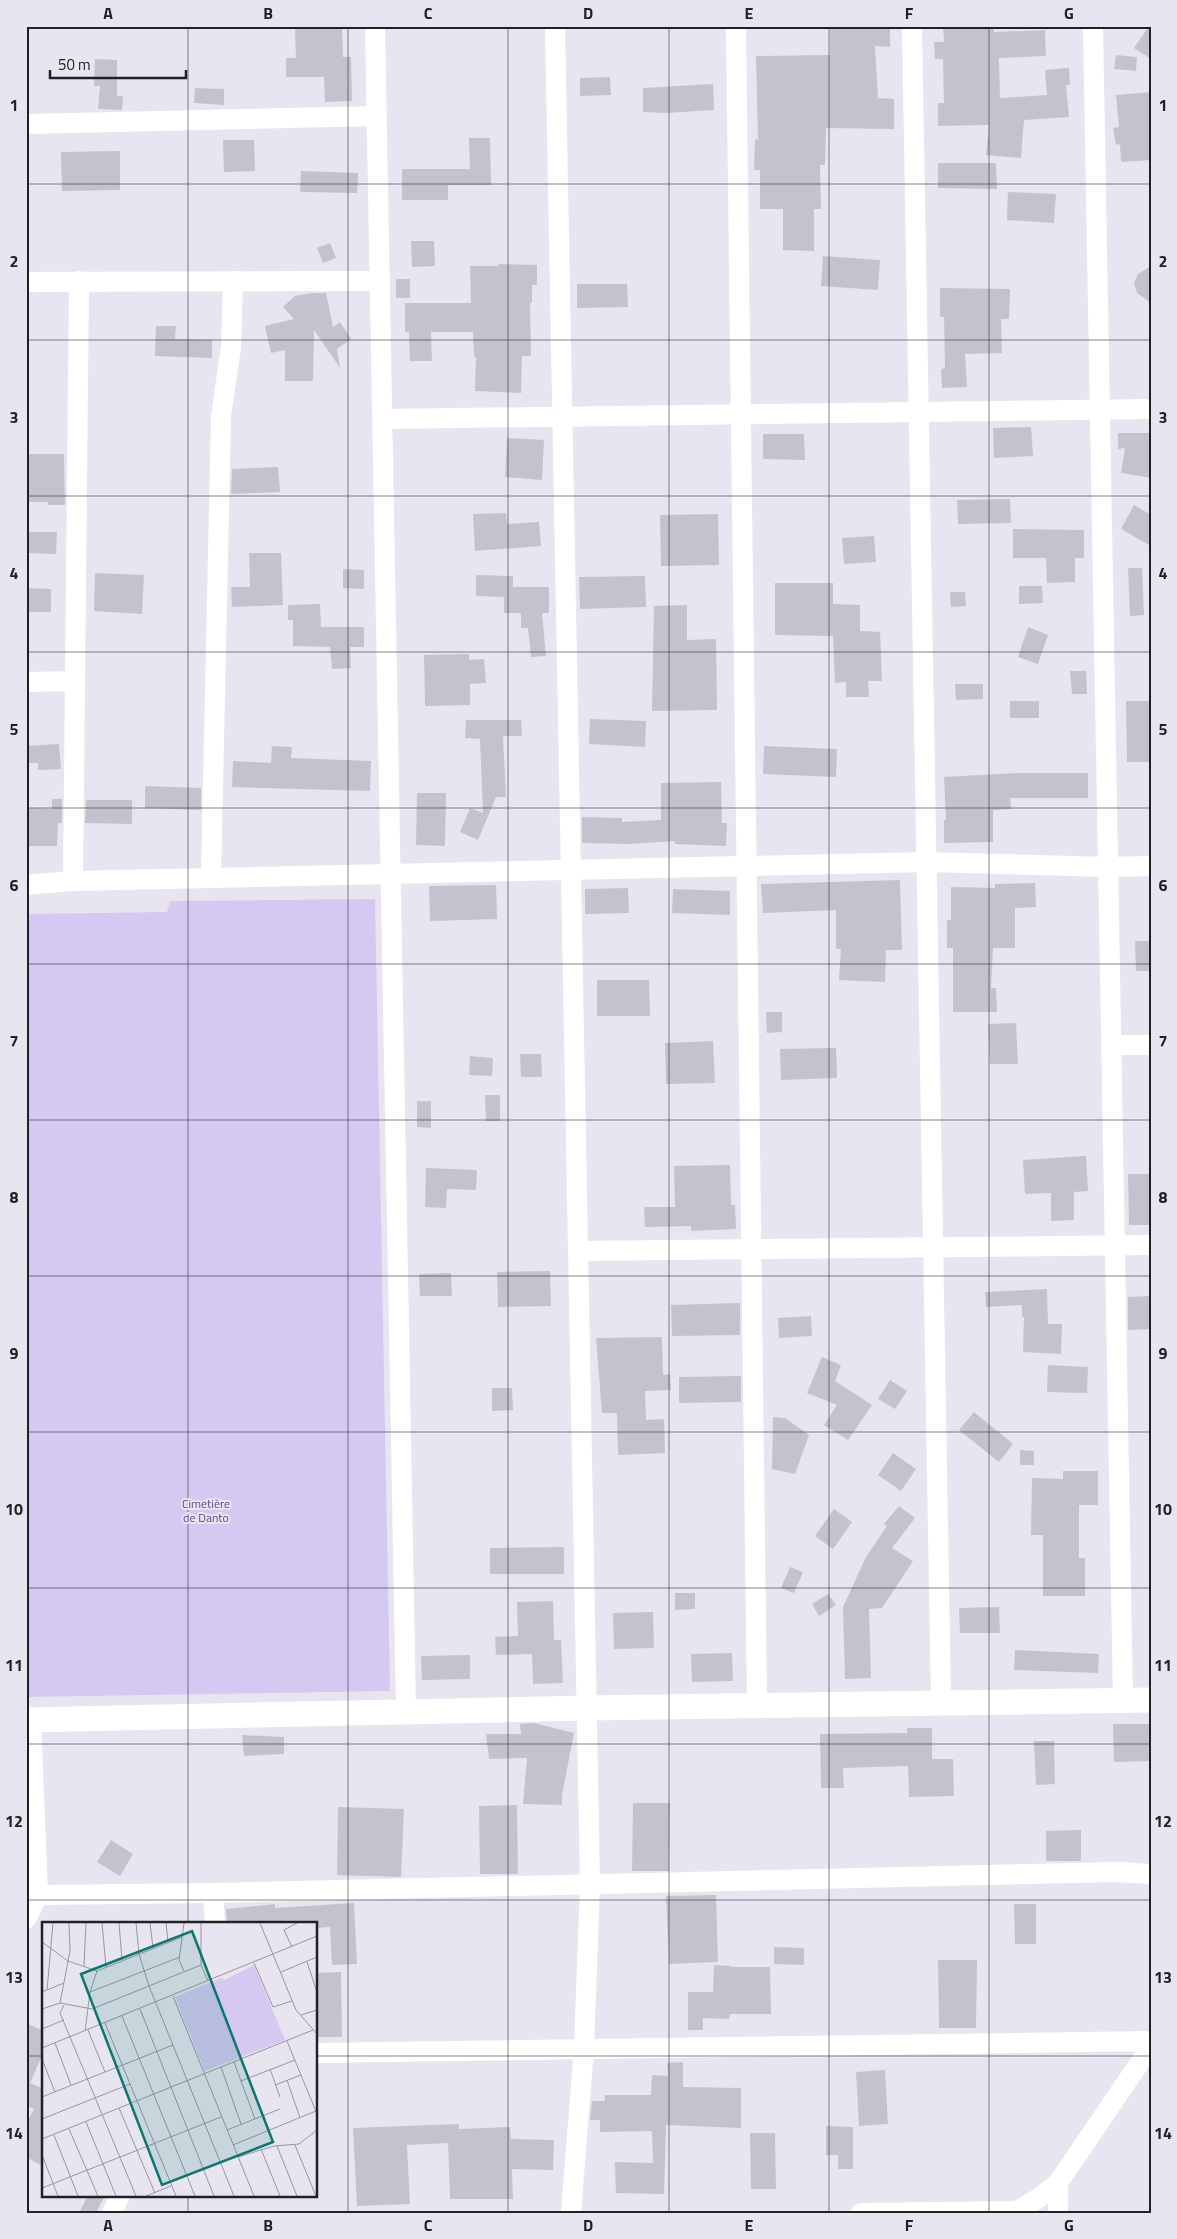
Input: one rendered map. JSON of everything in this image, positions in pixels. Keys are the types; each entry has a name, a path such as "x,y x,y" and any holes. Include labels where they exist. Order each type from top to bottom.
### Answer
{"street":[{"path":"375,26 384,419 406,1712"},
{"path":"555,26 590,1885 584,2048 571,2213"},
{"path":"736,26 757,1705"},
{"path":"912,26 941,1702"},
{"path":"1093,26 1123,1700"},
{"path":"26,124 377,116"},
{"path":"211,878 221,416 231,347 233,281"},
{"path":"26,282 380,281"},
{"path":"73,881 79,282"},
{"path":"384,419 1151,409"},
{"path":"26,682 75,681"},
{"path":"26,885 73,881 927,862 1108,867 1151,866"},
{"path":"1111,1045 1151,1045"},
{"path":"578,1251 1151,1245"},
{"path":"26,1919 38,1894 29,1720 586,1708 1151,1700"},
{"path":"38,1894 213,1893 1118,1872 1151,1874"},
{"path":"213,1893 215,1922"},
{"path":"318,2053 1151,2041"},
{"path":"861,2213 1018,2212 1058,2182 1151,2046"},
{"path":"1058,2182 1058,2213"},
{"path":"112,2213 120,2196"}],"green space":[{"name":"Cimetière de Danto","path":"375,899 390,1691 26,1697 26,914 167,912 170,901"}],"building":[{"path":"295,26 342,26 343,57 351,57 352,101 325,102 324,77 286,77 286,58 296,58"},
{"path":"830,26 890,26 890,47 875,46 878,98 894,99 894,129 826,128 825,165 820,165 821,209 814,209 814,251 783,250 783,209 760,209 760,170 754,170 755,139 758,140 756,56 830,55"},
{"path":"943,26 994,26 994,32 1045,30 1046,56 999,58 1000,98 1047,95 1045,70 1069,68 1070,85 1066,85 1069,117 1024,120 1021,158 986,155 989,125 938,126 938,103 944,103 943,59 935,59 934,42 944,42"},
{"path":"1149,26 1151,26 1151,59 1134,48"},
{"path":"1116,55 1137,57 1136,71 1114,69"},
{"path":"95,59 117,60 117,96 123,96 122,110 98,109 100,86 94,86"},
{"path":"610,77 611,95 580,96 580,78"},
{"path":"713,84 714,110 666,113 643,112 643,88"},
{"path":"195,88 224,89 224,105 194,103"},
{"path":"1151,92 1151,160 1121,162 1120,144 1116,145 1113,128 1119,127 1116,95"},
{"path":"469,138 490,138 491,185 448,185 448,200 402,200 402,169 470,169"},
{"path":"223,140 254,140 255,171 224,172"},
{"path":"120,151 120,190 62,191 61,152"},
{"path":"938,163 996,163 997,189 938,188"},
{"path":"301,171 358,173 357,193 300,192"},
{"path":"1008,192 1056,194 1054,223 1007,220"},
{"path":"411,241 434,241 435,266 412,267"},
{"path":"330,243 336,258 323,263 317,248"},
{"path":"823,256 880,260 878,290 821,286"},
{"path":"498,264 537,265 537,285 532,285 532,303 530,303 531,356 522,356 521,393 475,391 476,357 474,357 473,332 431,332 432,361 410,361 409,332 405,332 405,303 471,303 470,266 498,266"},
{"path":"1151,266 1151,303 1137,293 1134,283 1138,274"},
{"path":"396,279 410,279 410,298 396,298"},
{"path":"577,284 627,284 628,307 577,308"},
{"path":"940,288 1010,289 1009,319 1001,319 1002,353 965,354 967,387 942,388 941,369 945,368 944,317 940,317"},
{"path":"326,293 333,327 340,322 351,339 337,349 340,368 314,330 313,381 285,381 285,350 271,353 265,326 294,319 283,307 295,296"},
{"path":"156,326 176,326 175,339 212,340 212,358 155,356"},
{"path":"1031,427 1033,456 994,458 993,428"},
{"path":"1118,433 1151,433 1151,478 1121,473 1125,448 1118,449"},
{"path":"763,434 804,434 805,460 763,459"},
{"path":"507,438 544,440 542,480 505,477"},
{"path":"26,454 64,454 65,505 48,505 48,502 26,502"},
{"path":"278,467 280,492 231,494 232,469"},
{"path":"1010,499 1011,523 958,524 957,500"},
{"path":"1134,505 1151,515 1151,546 1121,529"},
{"path":"506,513 507,524 539,522 541,546 475,551 473,514"},
{"path":"718,514 719,565 661,566 660,515"},
{"path":"1013,529 1084,530 1084,558 1075,558 1075,582 1047,583 1046,558 1013,558"},
{"path":"26,532 57,532 56,554 26,553"},
{"path":"874,536 876,562 844,564 842,538"},
{"path":"249,553 281,553 283,605 232,607 231,587 250,587"},
{"path":"1128,568 1142,568 1144,615 1130,616"},
{"path":"343,569 364,570 364,589 343,588"},
{"path":"95,573 144,575 142,614 94,611"},
{"path":"476,575 513,576 513,587 549,587 549,613 542,613 546,656 531,657 528,628 521,628 521,613 504,613 504,597 476,596"},
{"path":"645,576 646,607 580,609 579,577"},
{"path":"775,583 833,583 833,604 860,605 860,631 880,632 882,681 868,681 869,697 846,697 846,682 835,683 833,636 775,635"},
{"path":"1019,586 1042,586 1043,603 1019,604"},
{"path":"26,588 51,589 51,612 26,612"},
{"path":"950,592 965,592 966,606 951,607"},
{"path":"320,604 321,627 364,627 364,647 350,647 351,668 332,669 330,647 293,646 293,620 288,620 288,605"},
{"path":"687,605 687,640 716,639 717,710 652,711 654,606"},
{"path":"1028,627 1048,635 1038,664 1018,657"},
{"path":"469,654 469,660 484,659 486,683 470,684 470,705 425,706 424,655"},
{"path":"1070,671 1086,671 1087,694 1072,694"},
{"path":"955,684 983,684 983,699 956,700"},
{"path":"1010,701 1039,701 1039,718 1010,718"},
{"path":"1126,701 1151,701 1151,762 1127,762"},
{"path":"590,719 646,721 645,747 589,744"},
{"path":"466,720 521,720 522,736 503,736 506,797 496,797 478,840 460,832 470,808 483,813 480,739 465,738"},
{"path":"59,744 61,769 38,770 38,763 26,763 26,746"},
{"path":"272,746 292,747 291,758 371,761 370,791 232,787 233,761 271,763"},
{"path":"764,746 837,749 836,777 763,774"},
{"path":"1017,773 1088,773 1088,798 1010,798 1011,809 993,810 993,842 944,843 944,820 946,820 944,777"},
{"path":"721,782 722,823 727,823 726,846 675,844 675,841 630,844 582,843 582,817 622,818 622,822 661,820 661,783"},
{"path":"145,786 201,788 201,810 145,808"},
{"path":"417,793 446,793 445,846 416,845"},
{"path":"52,799 62,799 62,823 58,823 57,846 26,846 26,808 52,809"},
{"path":"86,800 132,800 132,824 85,823"},
{"path":"900,880 902,950 886,950 885,982 839,980 841,949 836,949 836,910 763,913 761,884"},
{"path":"1035,883 1036,907 1015,908 1015,948 993,948 991,988 996,988 997,1012 953,1012 953,948 947,948 947,920 951,920 951,887 995,888 995,884"},
{"path":"496,885 497,919 430,921 429,886"},
{"path":"628,888 629,913 585,914 585,889"},
{"path":"673,889 730,891 730,915 672,913"},
{"path":"1135,941 1151,941 1151,971 1136,971"},
{"path":"597,980 649,980 650,1016 597,1016"},
{"path":"766,1012 782,1012 782,1032 767,1033"},
{"path":"1016,1023 1018,1064 990,1064 988,1024"},
{"path":"713,1041 715,1083 666,1084 665,1043"},
{"path":"836,1048 837,1078 781,1080 780,1049"},
{"path":"520,1054 541,1054 542,1077 521,1077"},
{"path":"470,1056 493,1058 492,1076 469,1075"},
{"path":"485,1095 500,1095 500,1121 486,1121"},
{"path":"417,1101 431,1101 431,1128 417,1127"},
{"path":"1086,1156 1088,1191 1074,1192 1074,1220 1051,1221 1051,1193 1025,1194 1023,1160"},
{"path":"730,1165 731,1205 735,1205 736,1229 691,1231 691,1226 645,1227 644,1207 675,1207 674,1166"},
{"path":"426,1168 477,1170 476,1190 447,1189 446,1208 425,1207"},
{"path":"1128,1174 1151,1174 1151,1225 1129,1225"},
{"path":"550,1271 551,1306 498,1307 497,1272"},
{"path":"451,1273 452,1296 420,1296 419,1274"},
{"path":"1047,1289 1048,1324 1062,1324 1061,1354 1023,1352 1024,1317 1022,1317 1022,1305 986,1307 985,1292"},
{"path":"1151,1296 1151,1329 1128,1330 1128,1297"},
{"path":"740,1303 740,1335 672,1336 671,1305"},
{"path":"811,1316 812,1336 779,1338 778,1318"},
{"path":"662,1337 663,1375 670,1374 671,1390 645,1391 646,1420 664,1419 665,1453 618,1455 617,1413 602,1413 596,1338"},
{"path":"822,1357 841,1365 835,1381 872,1405 848,1440 824,1425 837,1405 807,1393"},
{"path":"1048,1365 1088,1367 1087,1393 1047,1392"},
{"path":"741,1376 741,1402 679,1403 679,1377"},
{"path":"890,1380 907,1391 895,1409 878,1399"},
{"path":"492,1388 512,1388 513,1410 492,1411"},
{"path":"974,1412 1013,1444 999,1462 959,1430"},
{"path":"773,1417 785,1418 809,1435 795,1474 772,1469"},
{"path":"1020,1450 1034,1451 1034,1465 1020,1465"},
{"path":"893,1453 916,1469 901,1491 878,1475"},
{"path":"1063,1471 1098,1471 1098,1505 1079,1505 1079,1558 1085,1558 1085,1596 1043,1596 1043,1535 1031,1535 1032,1478 1063,1479"},
{"path":"899,1506 915,1518 892,1548 913,1561 882,1608 869,1609 871,1678 845,1679 843,1607 866,1557 887,1526 884,1524"},
{"path":"834,1509 852,1522 833,1549 815,1536"},
{"path":"564,1547 564,1574 490,1574 490,1548"},
{"path":"790,1567 803,1572 794,1593 781,1588"},
{"path":"675,1593 695,1593 695,1609 675,1610"},
{"path":"828,1594 836,1605 819,1616 812,1604"},
{"path":"553,1601 554,1640 561,1640 563,1683 533,1684 532,1654 496,1655 495,1637 518,1636 517,1602"},
{"path":"999,1607 1000,1633 960,1633 959,1608"},
{"path":"653,1612 654,1648 614,1649 613,1613"},
{"path":"1015,1650 1099,1654 1098,1673 1014,1670"},
{"path":"732,1653 733,1681 692,1682 691,1654"},
{"path":"470,1655 470,1679 422,1680 421,1656"},
{"path":"534,1723 574,1733 562,1795 562,1805 523,1804 527,1758 489,1759 486,1734 521,1734 520,1724"},
{"path":"1113,1724 1151,1724 1151,1761 1114,1762"},
{"path":"907,1728 932,1728 932,1759 953,1759 954,1796 909,1797 908,1766 843,1768 844,1788 821,1788 820,1734 907,1733"},
{"path":"242,1735 284,1737 284,1754 244,1756"},
{"path":"1034,1741 1054,1741 1055,1784 1036,1785"},
{"path":"633,1803 670,1803 669,1871 632,1871"},
{"path":"517,1805 518,1874 480,1874 479,1806"},
{"path":"338,1807 404,1809 401,1877 337,1875"},
{"path":"1081,1830 1081,1861 1046,1861 1046,1831"},
{"path":"111,1840 133,1854 120,1876 97,1862"},
{"path":"716,1895 718,1962 669,1964 666,1896"},
{"path":"354,1903 357,1964 332,1965 330,1927 318,1928 318,1922 227,1922 226,1909 275,1904 275,1908"},
{"path":"1014,1904 1036,1904 1036,1944 1015,1944"},
{"path":"774,1947 804,1948 804,1965 774,1964"},
{"path":"938,1960 977,1960 976,2028 939,2028"},
{"path":"714,1965 770,1967 771,2014 730,2014 729,2019 703,2018 703,2030 688,2030 688,1992 713,1992"},
{"path":"341,1972 342,2037 318,2037 318,1973"},
{"path":"26,2023 42,2030 42,2056 30,2083 42,2088 42,2166 26,2157 26,2124 34,2109 26,2105"},
{"path":"683,2062 683,2087 741,2088 741,2128 666,2125 664,2194 616,2193 615,2162 653,2163 652,2131 600,2132 600,2120 590,2120 592,2101 605,2101 605,2095 651,2095 652,2075 668,2076 667,2063"},
{"path":"885,2070 888,2124 859,2126 856,2072"},
{"path":"459,2124 459,2129 510,2127 511,2139 554,2140 553,2170 512,2169 513,2199 450,2199 448,2143 407,2145 410,2204 357,2206 353,2128"},
{"path":"826,2126 853,2127 853,2169 838,2169 838,2155 826,2155"},
{"path":"750,2133 775,2133 776,2189 751,2189"},
{"path":"88,2196 104,2196 96,2213 79,2213"}]}
